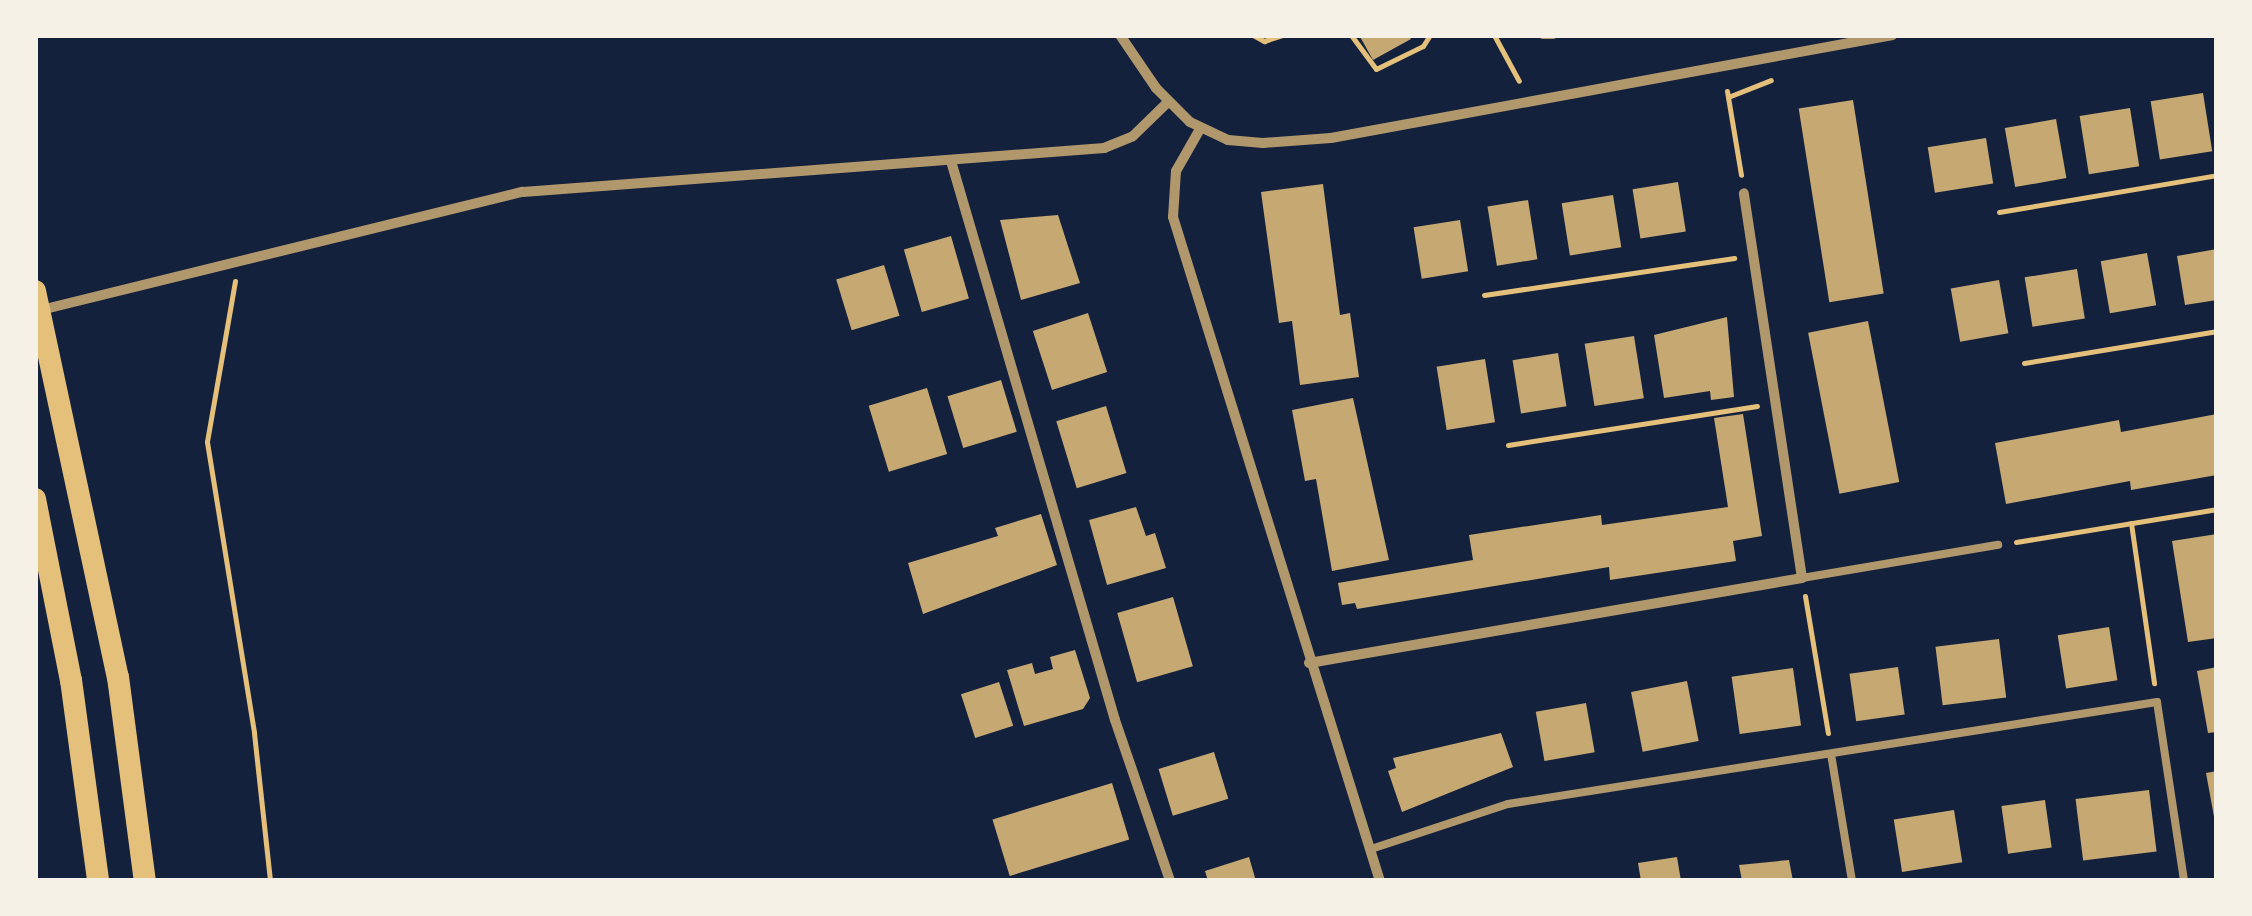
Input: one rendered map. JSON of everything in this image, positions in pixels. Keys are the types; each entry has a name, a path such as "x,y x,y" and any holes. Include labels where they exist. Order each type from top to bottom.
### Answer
{"highway":[{"path":"35,291 118,678 144,881"},
{"path":"35,499 72,680 98,881"}],"street":[{"path":"1120,35 1168,102 1200,129 1244,142 1331,138 1894,35"},
{"path":"35,312 523,192 1104,148 1133,136 1168,102"},
{"path":"1200,129 1176,171 1174,217 1308,663 1380,881"},
{"path":"952,161 1115,720 1170,881"},
{"path":"1308,663 1802,578 1780,402 1744,193"}],"lane":[{"path":"1543,35 1553,35"},
{"path":"1802,578 1998,545"},
{"path":"1371,849 1508,804 2156,702 2184,881"},
{"path":"1831,754 1852,881"}],"path":[{"path":"1253,35 1264,40 1282,35"},
{"path":"1351,35 1376,68 1423,46 1430,35"},
{"path":"1494,35 1519,81"},
{"path":"1744,193 1727,94 1779,76"},
{"path":"1999,212 2217,176"},
{"path":"1484,294 1756,254"},
{"path":"239,261 207,442 254,733 270,881"},
{"path":"2024,362 2217,332"},
{"path":"1508,445 1780,402"},
{"path":"1998,545 2217,509"},
{"path":"2131,522 2156,702"},
{"path":"1802,578 1831,754"}],"building":[{"path":"1359,35 1408,35 1411,39 1373,60"},
{"path":"2203,93 2212,151 2160,160 2151,101"},
{"path":"1853,100 1884,294 1829,302 1799,109"},
{"path":"2130,108 2139,166 2089,174 2080,116"},
{"path":"2056,119 2066,178 2015,187 2005,128"},
{"path":"1986,138 1993,183 1935,193 1928,147"},
{"path":"1678,182 1686,231 1640,239 1633,189"},
{"path":"1323,184 1340,315 1350,313 1359,377 1300,385 1292,321 1279,323 1261,192"},
{"path":"1613,195 1621,247 1570,255 1562,203"},
{"path":"1528,200 1537,259 1497,266 1488,206"},
{"path":"1058,215 1080,283 1021,300 1000,220"},
{"path":"1460,220 1468,271 1422,279 1414,227"},
{"path":"951,236 969,298 922,312 904,250"},
{"path":"2217,249 2217,300 2185,305 2177,256"},
{"path":"2147,253 2156,305 2110,313 2101,261"},
{"path":"884,265 899,316 852,330 836,280"},
{"path":"2077,269 2085,318 2032,327 2025,277"},
{"path":"1999,280 2008,333 1960,342 1951,289"},
{"path":"1088,313 1107,372 1052,390 1033,331"},
{"path":"1727,317 1734,397 1711,400 1710,391 1664,398 1654,335"},
{"path":"1868,321 1899,482 1839,494 1808,333"},
{"path":"1634,336 1644,398 1594,406 1585,344"},
{"path":"1558,353 1566,406 1521,414 1513,360"},
{"path":"1485,359 1495,422 1447,430 1437,367"},
{"path":"1001,380 1017,432 963,448 947,396"},
{"path":"927,388 947,454 889,472 869,406"},
{"path":"1353,398 1389,560 1332,571 1316,479 1305,481 1292,410"},
{"path":"1106,406 1126,473 1077,488 1056,421"},
{"path":"1743,414 1762,536 1733,541 1736,561 1610,580 1609,567 1357,609 1355,603 1342,605 1338,583 1473,560 1469,535 1601,515 1602,525 1728,507 1714,418"},
{"path":"2217,414 2217,475 2131,490 2130,481 2006,504 1995,443 2119,420 2121,432"},
{"path":"1136,507 1146,536 1155,533 1166,568 1107,585 1089,520"},
{"path":"1041,514 1057,565 923,614 908,563 998,536 995,528"},
{"path":"2217,534 2217,638 2188,642 2172,541"},
{"path":"1173,597 1193,666 1137,682 1117,613"},
{"path":"2109,627 2117,680 2066,688 2058,635"},
{"path":"1999,639 2006,698 1943,705 1935,647"},
{"path":"1075,650 1090,698 1083,709 1024,726 1007,670 1032,663 1035,674 1053,669 1050,657"},
{"path":"1898,667 1905,715 1856,721 1849,674"},
{"path":"2217,667 2217,732 2208,733 2197,671"},
{"path":"1793,668 1801,725 1740,734 1732,677"},
{"path":"1687,681 1699,741 1643,752 1631,692"},
{"path":"999,682 1013,726 975,738 961,694"},
{"path":"1586,703 1595,752 1544,761 1536,712"},
{"path":"1501,733 1513,767 1402,812 1388,771 1396,768 1393,758"},
{"path":"1214,752 1228,799 1173,816 1159,769"},
{"path":"2217,771 2217,822 2215,822 2206,773"},
{"path":"1112,783 1129,839 1010,876 992,820"},
{"path":"2149,790 2157,852 2083,861 2076,799"},
{"path":"2045,800 2052,848 2008,854 2001,806"},
{"path":"1954,810 1962,862 1902,872 1894,820"},
{"path":"1249,857 1256,881 1208,881 1205,871"},
{"path":"1677,857 1681,881 1641,881 1638,863"},
{"path":"1789,860 1793,881 1742,881 1739,865"}]}
